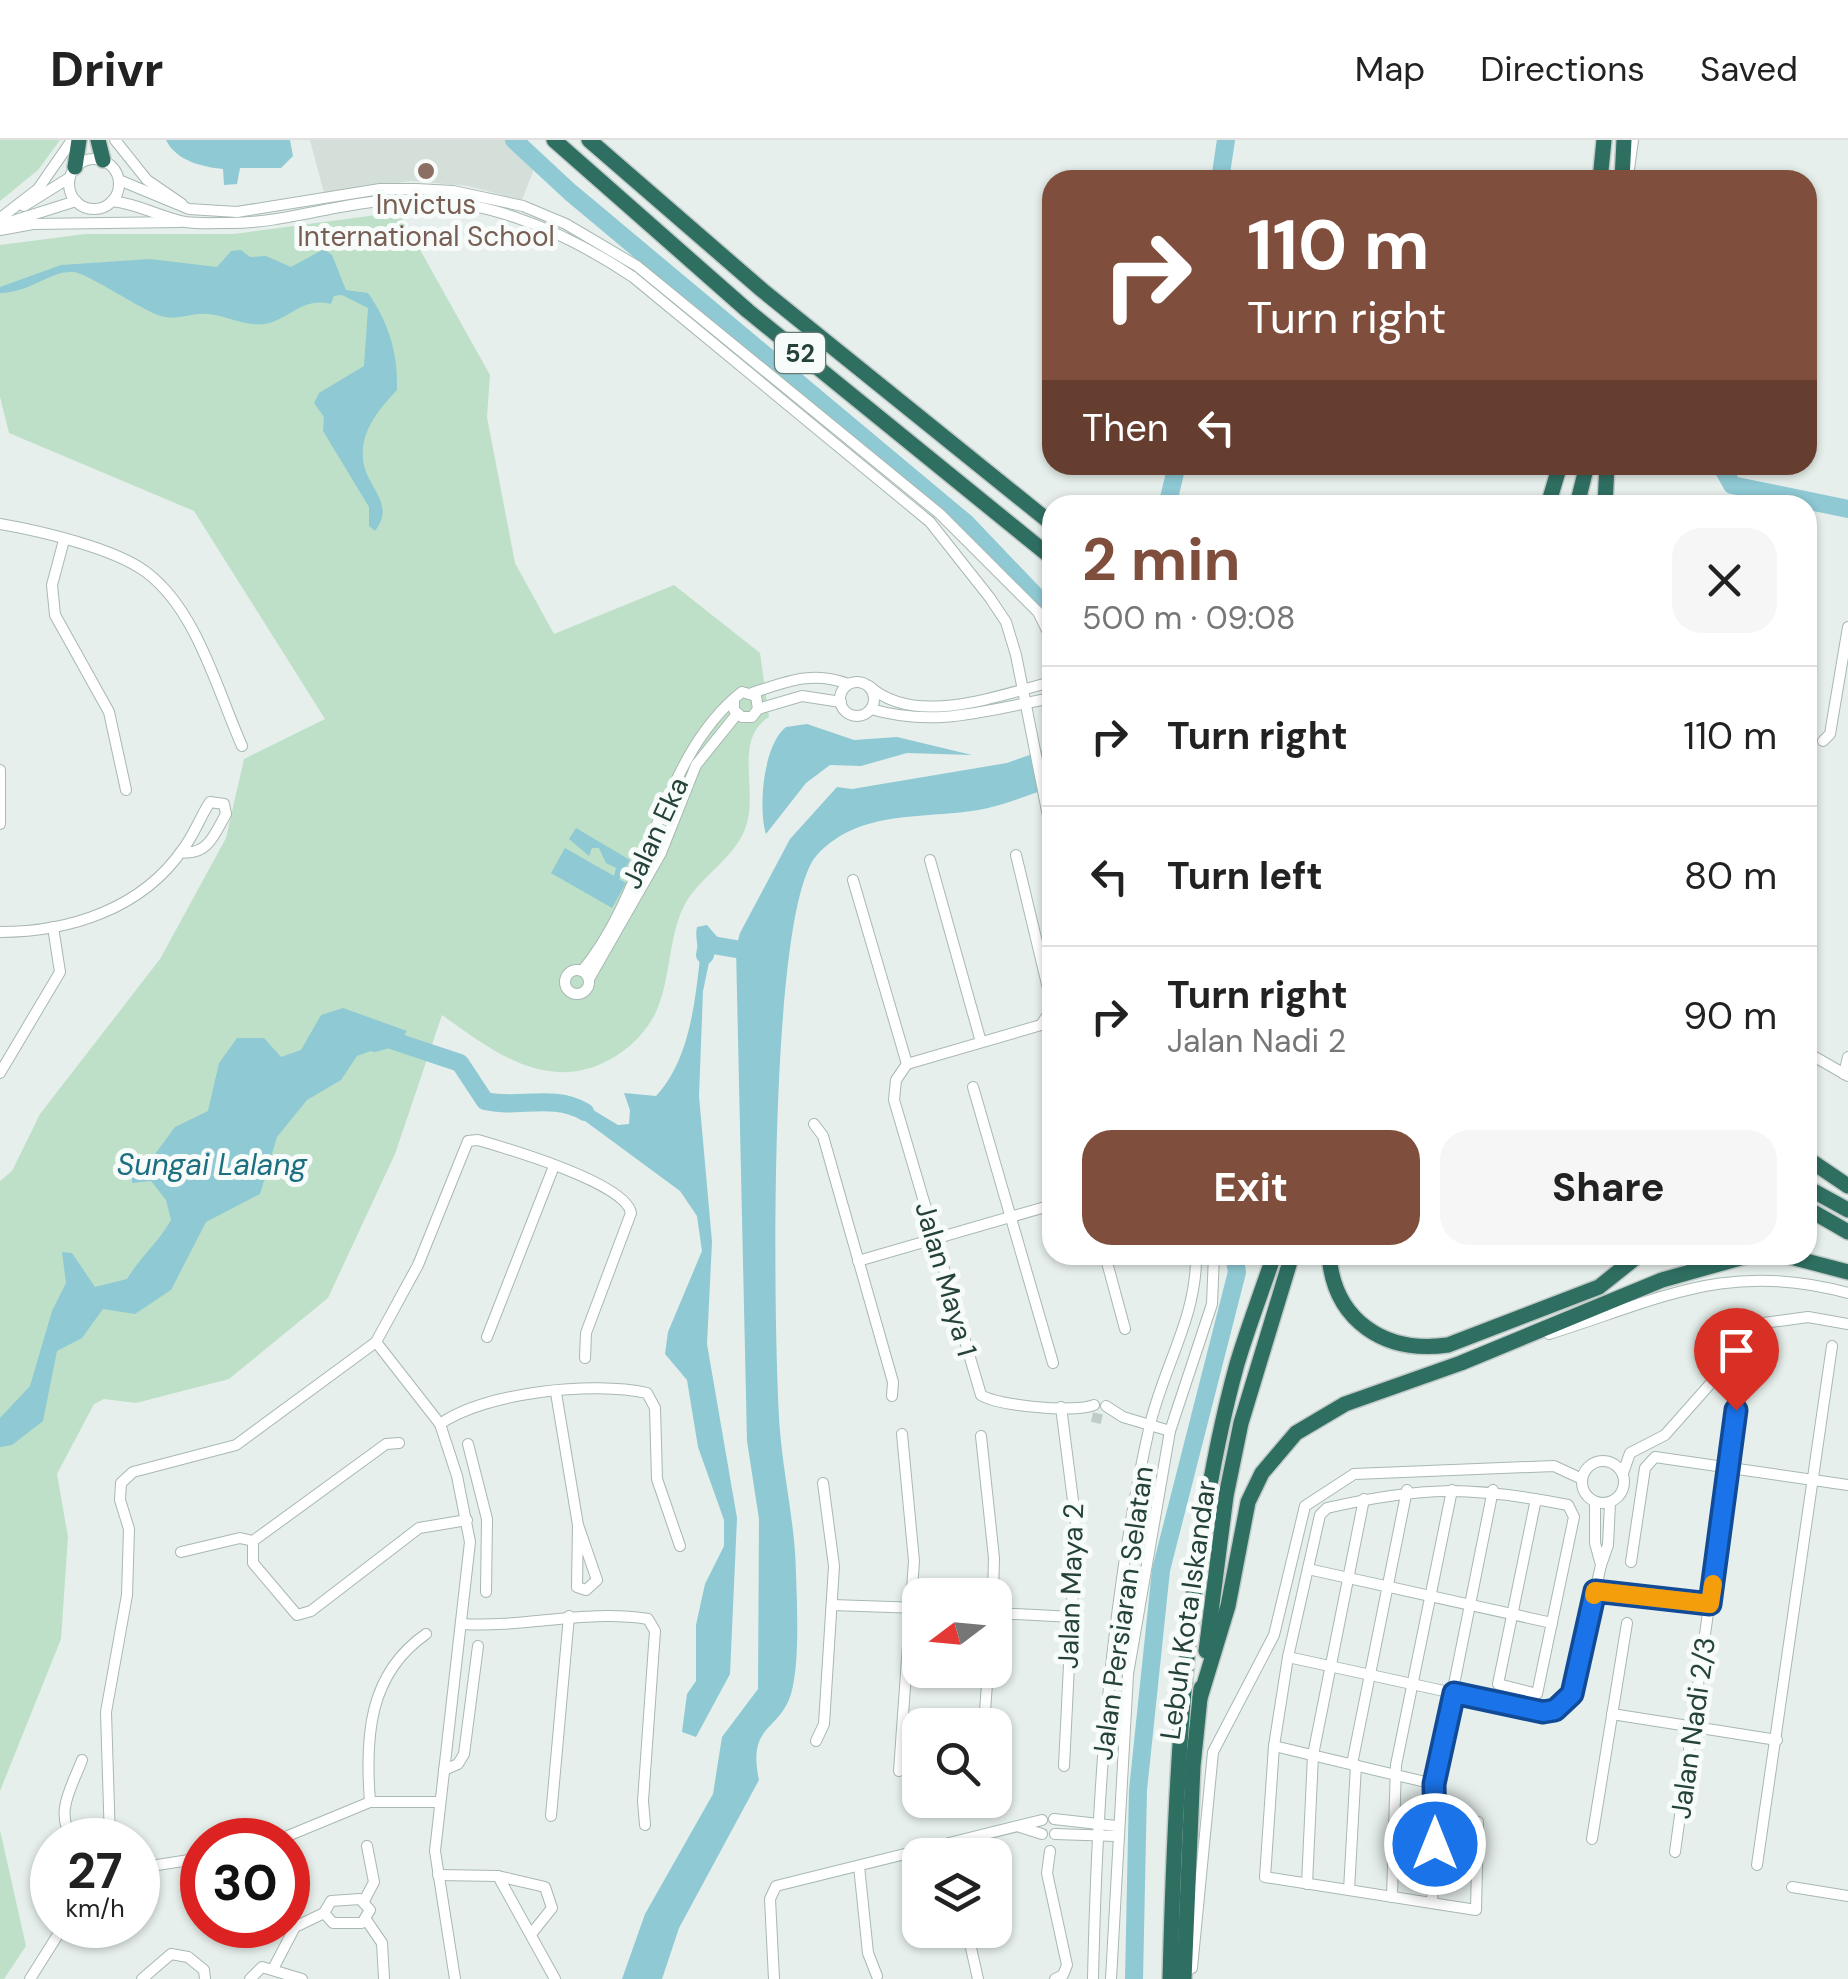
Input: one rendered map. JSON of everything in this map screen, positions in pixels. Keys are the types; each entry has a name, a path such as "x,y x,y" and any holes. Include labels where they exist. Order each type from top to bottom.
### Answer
{"highway":[{"path":"72,172 76,140"},
{"path":"98,140 103,160"},
{"name":"52","path":"554,140 748,311 1042,550"},
{"name":"52","path":"588,140 762,290 1042,516"},
{"path":"1601,170 1604,140"},
{"path":"1624,140 1624,170"},
{"path":"1817,1165 1848,1186"},
{"path":"1817,1193 1848,1210"},
{"path":"1817,1214 1848,1232"},
{"path":"1817,1264 1848,1272"},
{"name":"Lebuh Kota Iskandar","path":"1170,1979 1178,1766 1210,1494 1237,1365 1267,1265"},
{"name":"Lebuh Kota Iskandar","path":"1188,1979 1200,1698 1226,1496 1242,1423 1289,1265"},
{"path":"1331,1265 1339,1297 1359,1324 1384,1340 1423,1348 1448,1345 1600,1287 1627,1265"},
{"path":"1200,1698 1228,1606 1248,1502 1279,1450 1316,1418 1662,1280 1715,1265"}],"street":[{"path":"1,222 38,189 76,140"},
{"path":"115,140 147,180 189,209"},
{"path":"1626,170 1633,140"},
{"path":"1,222 93,158 103,160 119,180 189,209 237,212 380,190 416,189 453,191 523,206 566,224 637,266 940,514 1042,620"},
{"path":"72,172 76,201"},
{"path":"112,202 119,180"},
{"path":"1,222 237,223 415,200 520,216 562,235 632,277 930,522 1006,622 1042,788"},
{"path":"1,222 76,201 93,209 112,202 143,206 186,222"},
{"path":"0,524 127,560 162,586 188,623 242,746"},
{"path":"64,540 52,584 55,615 110,712 126,790"},
{"path":"990,598 1006,581"},
{"path":"1824,742 1830,734 1846,658 1848,627"},
{"path":"994,695 1012,677 1016,655"},
{"name":"Jalan Eka","path":"737,714 696,765 661,854 586,975 650,851 696,747 742,692 752,693 808,676 830,677 869,686 891,702 920,707 1042,684"},
{"path":"841,702 848,684"},
{"path":"869,686 874,698 871,709"},
{"path":"752,693 758,709"},
{"path":"734,700 737,714 747,718 758,709 802,696 841,702 854,715 871,709 920,721 1042,700"},
{"path":"996,708 1015,711 1032,735"},
{"path":"0,770 0,824"},
{"path":"0,932 52,928 130,902 182,852 210,802 224,804 226,814 207,846 196,853 182,852"},
{"path":"1016,855 1042,965"},
{"path":"930,860 982,1042"},
{"path":"853,880 907,1064 1042,1025"},
{"path":"0,1073 60,972 52,928"},
{"path":"0,1041 14,1050"},
{"path":"1817,1058 1846,1075 1848,1057"},
{"name":"Jalan Maya 1","path":"907,1064 896,1080 894,1100 982,1394 997,1401 1094,1409 1170,1430"},
{"path":"974,1087 1052,1363"},
{"path":"814,1124 822,1136 893,1382 892,1396"},
{"path":"109,1818 106,1712 128,1595 127,1519 119,1491 126,1476 236,1445 376,1342 418,1265 468,1142 478,1140 554,1166 616,1192 630,1208 586,1333 586,1358"},
{"path":"487,1337 554,1166"},
{"path":"858,1261 1042,1207"},
{"path":"1107,1265 1126,1329"},
{"name":"Jalan Persiaran Selatan","path":"1094,1979 1096,1830 1110,1673 1150,1426 1195,1299 1196,1265"},
{"name":"Jalan Persiaran Selatan","path":"1111,1979 1116,1831 1128,1674 1170,1430 1212,1304 1214,1265"},
{"path":"1461,1363 1728,1280 1793,1279 1848,1293"},
{"path":"1288,1658 1543,1712 1555,1710 1572,1694 1608,1545 1610,1503 1624,1488 1623,1474 1630,1453 1655,1440 1764,1323 1808,1318 1848,1324"},
{"path":"376,1342 440,1424 467,1520 470,1566 440,1802 438,1875 456,1979"},
{"path":"1757,1865 1832,1346"},
{"name":"Jalan Nadi 2/3","path":"1675,1852 1742,1366"},
{"path":"440,1424 474,1406 583,1388 642,1391 652,1396 657,1479 680,1546"},
{"path":"556,1393 578,1525 597,1580 586,1590 577,1587 574,1578 578,1525"},
{"name":"Jalan Maya 2","path":"1061,1408 1074,1506 1073,1617 1064,1766"},
{"name":"Jalan Maya 1","path":"1105,1420 1123,1417"},
{"path":"902,1434 915,1578"},
{"path":"981,1436 993,1578"},
{"path":"1610,1503 1595,1502 1585,1492 1582,1479 1589,1466 1655,1440"},
{"path":"399,1442 386,1444 254,1541 250,1556 253,1562 297,1615 312,1610 419,1528 467,1520"},
{"path":"468,1444 486,1518 486,1592"},
{"path":"1631,1562 1649,1461 1662,1456 1848,1485"},
{"path":"1603,1461 1615,1464 1623,1474"},
{"path":"1188,1979 1213,1752 1274,1635 1305,1506 1354,1474 1554,1466 1582,1479"},
{"path":"457,1476 476,1472"},
{"path":"816,1740 824,1724 834,1566 823,1484"},
{"path":"1348,1890 1354,1765 1407,1490"},
{"path":"1436,1815 1478,1822 1476,1910 1265,1877 1274,1746 1288,1658 1322,1511 1407,1490 1493,1490 1568,1505 1574,1517 1537,1694 1498,1684 1536,1499"},
{"path":"1392,1897 1396,1775 1452,1490"},
{"path":"1432,1903 1434,1784 1449,1692 1493,1490"},
{"path":"1308,1884 1313,1755 1364,1499"},
{"path":"1595,1502 1595,1543 1601,1565"},
{"path":"181,1552 240,1538 254,1541"},
{"path":"470,1566 487,1566"},
{"path":"1308,1569 1552,1622"},
{"path":"1595,1591 1710,1604"},
{"path":"832,1605 902,1607"},
{"path":"1012,1614 1073,1617"},
{"path":"462,1624 516,1626 568,1616 642,1618 653,1625 642,1801 645,1825"},
{"path":"551,1816 568,1616"},
{"path":"1592,1839 1626,1622"},
{"path":"370,1802 370,1727 377,1692 402,1654 426,1634"},
{"path":"444,1770 458,1764 464,1754 478,1646"},
{"path":"455,1681 473,1682"},
{"path":"898,1771 907,1688"},
{"path":"1612,1714 1776,1740"},
{"path":"1274,1746 1434,1784"},
{"path":"65,1818 64,1808 82,1760"},
{"path":"310,1827 370,1802 440,1802"},
{"path":"986,1838 1048,1819 1096,1830"},
{"path":"1020,1827 1048,1834 1116,1831"},
{"path":"364,1901 374,1882 367,1846"},
{"path":"1050,1851 1047,1873 1067,1965 1057,1979"},
{"path":"774,1979 770,1900 776,1886 902,1858"},
{"path":"860,1866 868,1954 877,1976"},
{"path":"438,1875 498,1876 548,1890 552,1908 532,1933"},
{"path":"498,1876 553,1978"},
{"path":"1792,1887 1848,1896"},
{"path":"274,1967 276,1955 300,1922 324,1913 333,1900 364,1901"},
{"path":"364,1901 370,1910 366,1921"},
{"path":"324,1913 338,1924 366,1921"},
{"path":"366,1921 382,1943 384,1978"},
{"path":"30,1979 50,1948"},
{"path":"971,1948 978,1979"},
{"path":"152,1977 155,1964 171,1954 188,1958 204,1970 205,1979"},
{"path":"250,1979 257,1969 274,1967 302,1979"}],"shaded area":[{"name":"Invictus International School","path":"310,140 514,140 537,161 522,200 468,186 411,181 324,193"}],"green space":[{"path":"0,140 60,140 38,170 0,201"},
{"path":"399,212 490,375 487,417 515,563 554,634 674,585 760,653 769,717 758,726 749,751 747,823 735,847 683,908 661,999 633,1043 601,1064 579,1071 537,1069 498,1052 442,1015 395,1154 328,1298 229,1379 136,1403 104,1399 94,1404 57,1474 68,1537 61,1639 0,1791 0,1181 12,1171 40,1114 160,959 226,838 244,759 325,719 194,511 9,433 0,397 0,245 85,234 234,234"},
{"path":"0,1830 26,1946 4,1979 0,1979"}],"water":[{"path":"166,140 290,140 293,156 281,168 240,168 237,184 224,185 223,169 183,158"},
{"path":"324,249 332,255 346,290 368,293 387,327 394,351 397,390 372,421 363,449 365,469 383,512 375,531 369,526 369,507 323,431 324,417 314,403 319,393 364,366 368,308 342,295 334,296 331,304 309,304 264,324 206,314 166,317 73,272 0,293 0,287 61,265 150,259 217,267 231,251 241,250 250,257 266,256 291,267"},
{"path":"807,724 854,740 897,737 972,755 907,753 861,766 830,765 806,783 766,834 763,793 772,748 786,727"},
{"path":"1042,751 1042,790 988,808 898,818 855,829 835,839 817,855 801,892 789,955 781,1037 775,1223 780,1431 796,1573 794,1681 786,1706 757,1748 759,1780 679,1928 662,1979 622,1979 645,1914 713,1794 722,1737 758,1689 759,1519 747,1441 736,948 740,933 790,839 837,787 852,789 1007,763"},
{"path":"576,828 630,860 619,879 626,883 612,908 551,873 565,848 614,876 616,868 606,863 599,848 592,848 589,856 569,839"},
{"path":"707,925 719,939 718,950 711,953 703,991 699,1096 712,1242 707,1344 737,1518 730,1674 696,1737 682,1732 687,1694 696,1681 696,1625 705,1584 724,1546 724,1520 698,1447 687,1380 665,1354 668,1332 702,1251 697,1216 680,1191 562,1104 580,1102 618,1125 629,1124 630,1110 624,1093 656,1096 667,1083 682,1052 695,1001 699,967 697,927"},
{"name":"Sungai Lalang","path":"343,1008 407,1031 401,1040 357,1056 341,1080 307,1100 277,1137 260,1194 206,1222 171,1290 135,1314 103,1309 82,1338 57,1351 43,1421 12,1445 0,1447 0,1418 30,1386 52,1311 66,1283 62,1252 72,1253 95,1287 127,1279 171,1220 166,1200 151,1181 132,1183 132,1173 155,1154 175,1127 208,1111 219,1063 237,1038 264,1038 281,1057 301,1050 321,1015"}],"waterway":[{"path":"514,140 570,192 966,523 1042,603"},
{"path":"1222,170 1226,140"},
{"path":"1170,495 1175,475"},
{"path":"1726,475 1732,485 1780,495"},
{"path":"1817,503 1848,509"},
{"path":"705,955 707,944 759,953"},
{"path":"374,1043 388,1039 460,1063 485,1101 560,1103 585,1112"},
{"path":"1134,1979 1138,1790 1161,1570 1236,1265"}],"tunnel":[{"path":"1092,1417 1105,1420"}],"slow traffic":[{"path":"1594,1595 1595,1591 1710,1604 1713,1584"}],"place":[{"name":"Invictus International School","path":"426,171"}],"route":[{"path":"1435,1844 1434,1784 1454,1693 1543,1712 1555,1710 1572,1694 1595,1591 1710,1604 1736,1410"}]}
